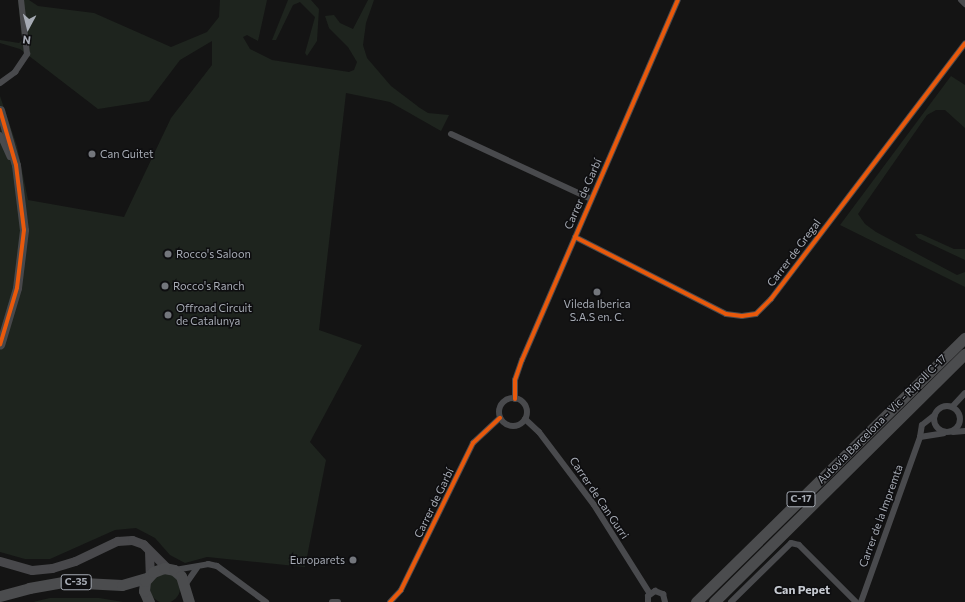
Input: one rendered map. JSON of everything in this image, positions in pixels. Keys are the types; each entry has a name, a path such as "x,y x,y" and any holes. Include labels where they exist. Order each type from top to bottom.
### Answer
{"highway":[{"name":"Autovia Barcelona - Vic - Ripoll C-17","path":"696,602 965,338"},
{"name":"Autovia Barcelona - Vic - Ripoll C-17","path":"714,602 965,354"},
{"name":"C-35","path":"0,596 30,588 64,582 109,585 131,584 160,569 171,570"},
{"path":"171,570 181,576 185,595"},
{"name":"C-35","path":"148,576 144,588 148,601"},
{"name":"C-35","path":"109,585 135,593 148,601"}],"street":[{"path":"0,83 23,64 27,54 21,0"},
{"name":"Carrer de Garbí","path":"515,399 515,380 522,360 678,0"},
{"path":"960,0 965,4"},
{"name":"Carrer de Gregal","path":"575,237 726,314 742,316 756,314 771,298 965,43"},
{"path":"0,110 16,165 24,218 24,243 13,307 0,345"},
{"path":"451,134 591,199"},
{"path":"0,135 16,165"},
{"path":"949,432 936,427 935,415 940,408 952,407 965,393"},
{"path":"515,399 526,407 525,419 519,424 512,426 500,418 502,404 515,399"},
{"path":"949,432 958,427 961,420 958,412 952,407"},
{"name":"Carrer de la Impremta","path":"861,602 920,438 922,425 935,415"},
{"name":"Carrer de Garbí","path":"390,602 401,590 473,443 500,418"},
{"name":"Carrer de Can Gurri","path":"525,419 539,432 594,505 650,594"},
{"path":"920,438 949,432 965,431"},
{"path":"0,561 32,570 52,568 75,561 109,543 132,540 143,544 171,570 197,568 208,564 222,568 250,592 266,602"},
{"path":"731,602 791,543 799,545 856,602"},
{"path":"148,576 150,551"},
{"path":"185,595 197,568"},
{"path":"648,602 650,594 660,592 665,602"},
{"path":"332,602 338,602"}],"shaded area":[{"name":"Offroad Circuit de Catalunya","path":"18,0 29,0 38,6 94,13 171,47 207,32 219,17 220,0 267,0 258,41 247,35 243,37 250,49 272,60 349,72 354,70 357,62 348,47 329,28 325,16 334,15 340,23 353,29 368,0 374,0 366,23 363,45 367,58 391,86 420,108 428,113 449,115 441,131 390,102 346,93 319,330 362,345 310,442 326,460 305,567 207,557 185,563 170,555 155,538 136,528 115,530 50,559 25,559 0,552 0,96 17,146 28,200 124,217 171,118 212,65 212,41 180,60 149,101 98,109 20,49 0,43 0,40 19,43 22,40"},
{"path":"288,0 311,0 319,9 317,41 307,56 305,53 315,17 300,2 293,5 276,40 272,40"},
{"path":"951,76 965,85 965,128 945,110 936,110 927,115 858,214 865,224 876,232 957,275 965,272 965,287 840,225"},
{"path":"915,234 921,234 954,249 965,249 965,260 918,238"},
{"path":"165,573 176,577 180,588 176,599 165,603 154,599 150,588 154,577"},
{"path":"50,598 99,598 123,602 33,602"}],"cycle path":[{"path":"515,399 515,380 522,360 678,0"},
{"path":"575,237 726,314 742,316 756,314 771,299 965,43"},
{"path":"0,110 16,165 24,230 17,288 0,345"},
{"path":"390,602 401,590 473,443 500,418"}],"place":[{"name":"Can Guitet","path":"92,154"},
{"name":"Rocco's Saloon","path":"168,254"},
{"name":"Rocco's Ranch","path":"165,286"},
{"name":"Vileda Iberica S.A.S en. C.","path":"597,292"},
{"name":"Offroad Circuit de Catalunya","path":"168,315"},
{"name":"Europarets","path":"353,560"}],"district":[{"name":"Can Pepet","path":"802,590"}]}
